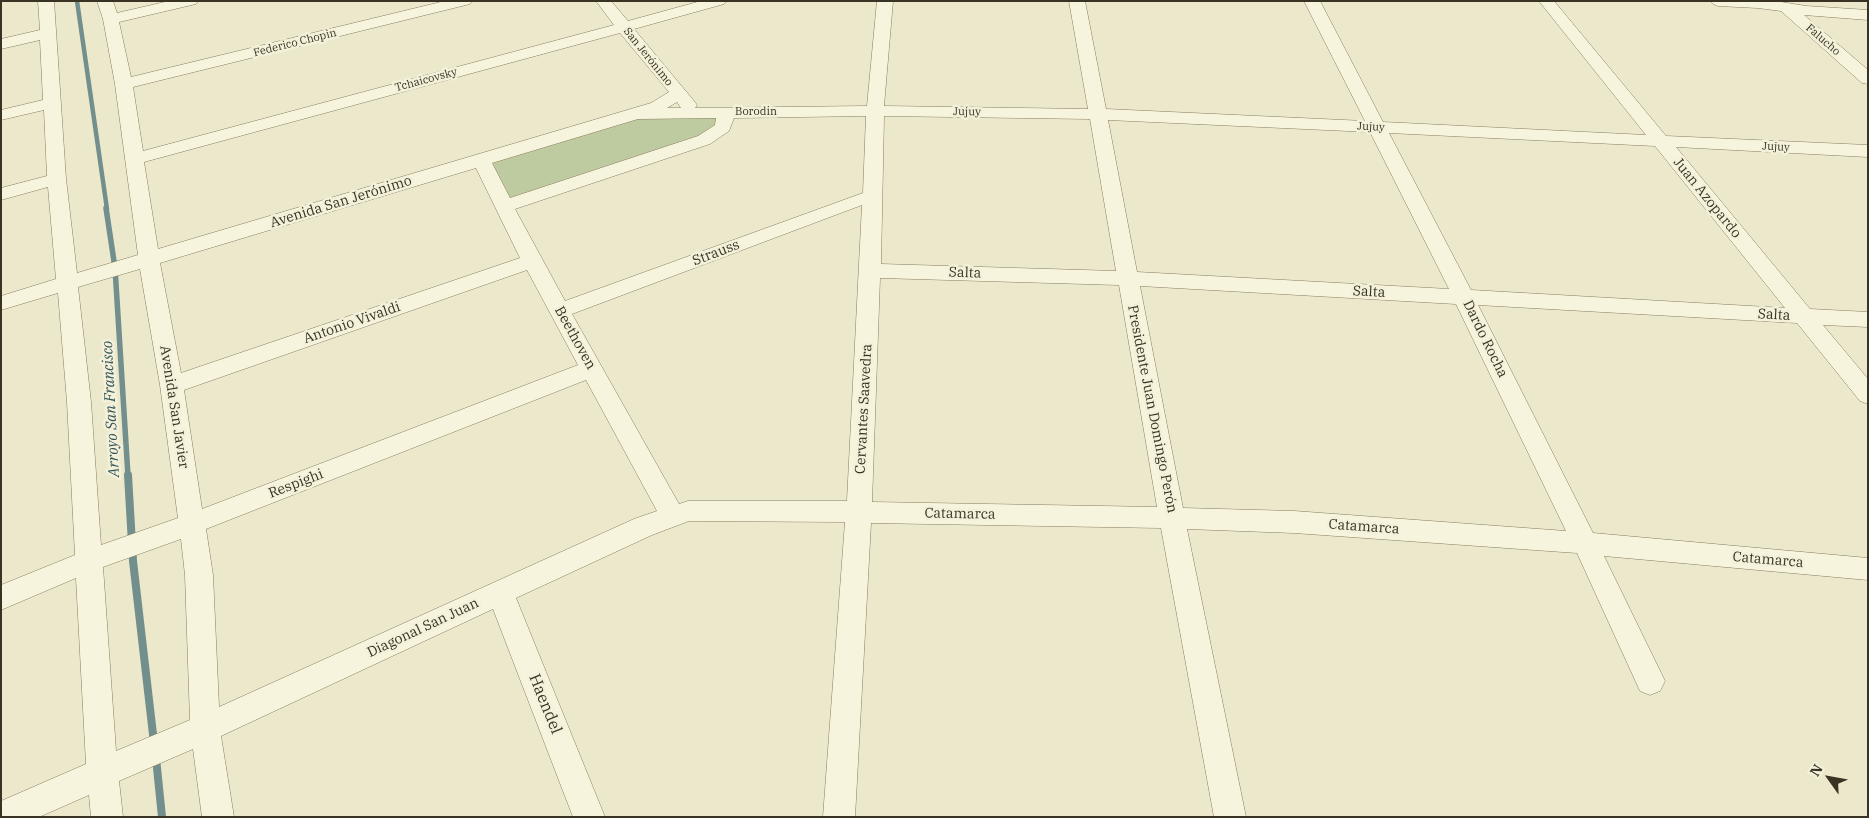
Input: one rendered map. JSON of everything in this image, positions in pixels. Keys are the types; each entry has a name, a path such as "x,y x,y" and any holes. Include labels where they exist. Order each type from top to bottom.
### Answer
{"street":[{"path":"46,1 57,179 79,402 98,558 116,766 107,817"},
{"path":"108,10 191,1"},
{"name":"Federico Chopin","path":"124,84 465,1"},
{"name":"San Jerónimo","path":"602,1 694,112"},
{"name":"Tchaicovsky","path":"134,159 719,1"},
{"name":"Cervantes Saavedra","path":"839,817 859,512 875,111 885,1"},
{"name":"Presidente Juan Domingo Perón","path":"1077,1 1172,518 1230,817"},
{"name":"Dardo Rocha","path":"1312,1 1464,298 1585,543 1650,681"},
{"name":"Juan Azopardo","path":"1546,1 1868,395"},
{"path":"1718,1 1783,5 1806,11 1868,14"},
{"name":"Falucho","path":"1783,5 1868,79"},
{"name":"Avenida San Javier","path":"108,10 124,84 134,159 141,262 172,385 198,575 196,732 218,817"},
{"path":"1,44 48,33"},
{"name":"Avenida San Jerónimo","path":"1,304 637,114 657,107 678,94"},
{"path":"1,116 51,103"},
{"name":"Borodin","path":"637,114 875,111"},
{"name":"Jujuy","path":"875,111 1097,114 1868,152"},
{"path":"504,206 704,140 723,127 727,112"},
{"name":"Beethoven","path":"481,160 532,261 672,515"},
{"path":"1,194 57,179"},
{"name":"Strauss","path":"560,311 843,205 872,197"},
{"name":"Antonio Vivaldi","path":"172,385 532,261"},
{"name":"Salta","path":"870,271 1128,278 1868,320"},
{"name":"Respighi","path":"1,598 98,558 592,370"},
{"name":"Diagonal San Juan","path":"2,817 196,732 672,515 688,511 859,512"},
{"name":"Catamarca","path":"859,512 1294,522 1585,543 1868,569"},
{"name":"Haendel","path":"500,592 589,817"}],"green space":[{"path":"715,115 719,123 701,136 510,198 492,164 497,160 629,120 647,117"}],"waterway":[{"name":"Arroyo San Francisco","path":"77,1 107,209"},
{"name":"Arroyo San Francisco","path":"106,208 115,268 128,476"},
{"name":"Arroyo San Francisco","path":"128,475 133,561 154,743"},
{"name":"Arroyo San Francisco","path":"156,758 162,817"}]}
